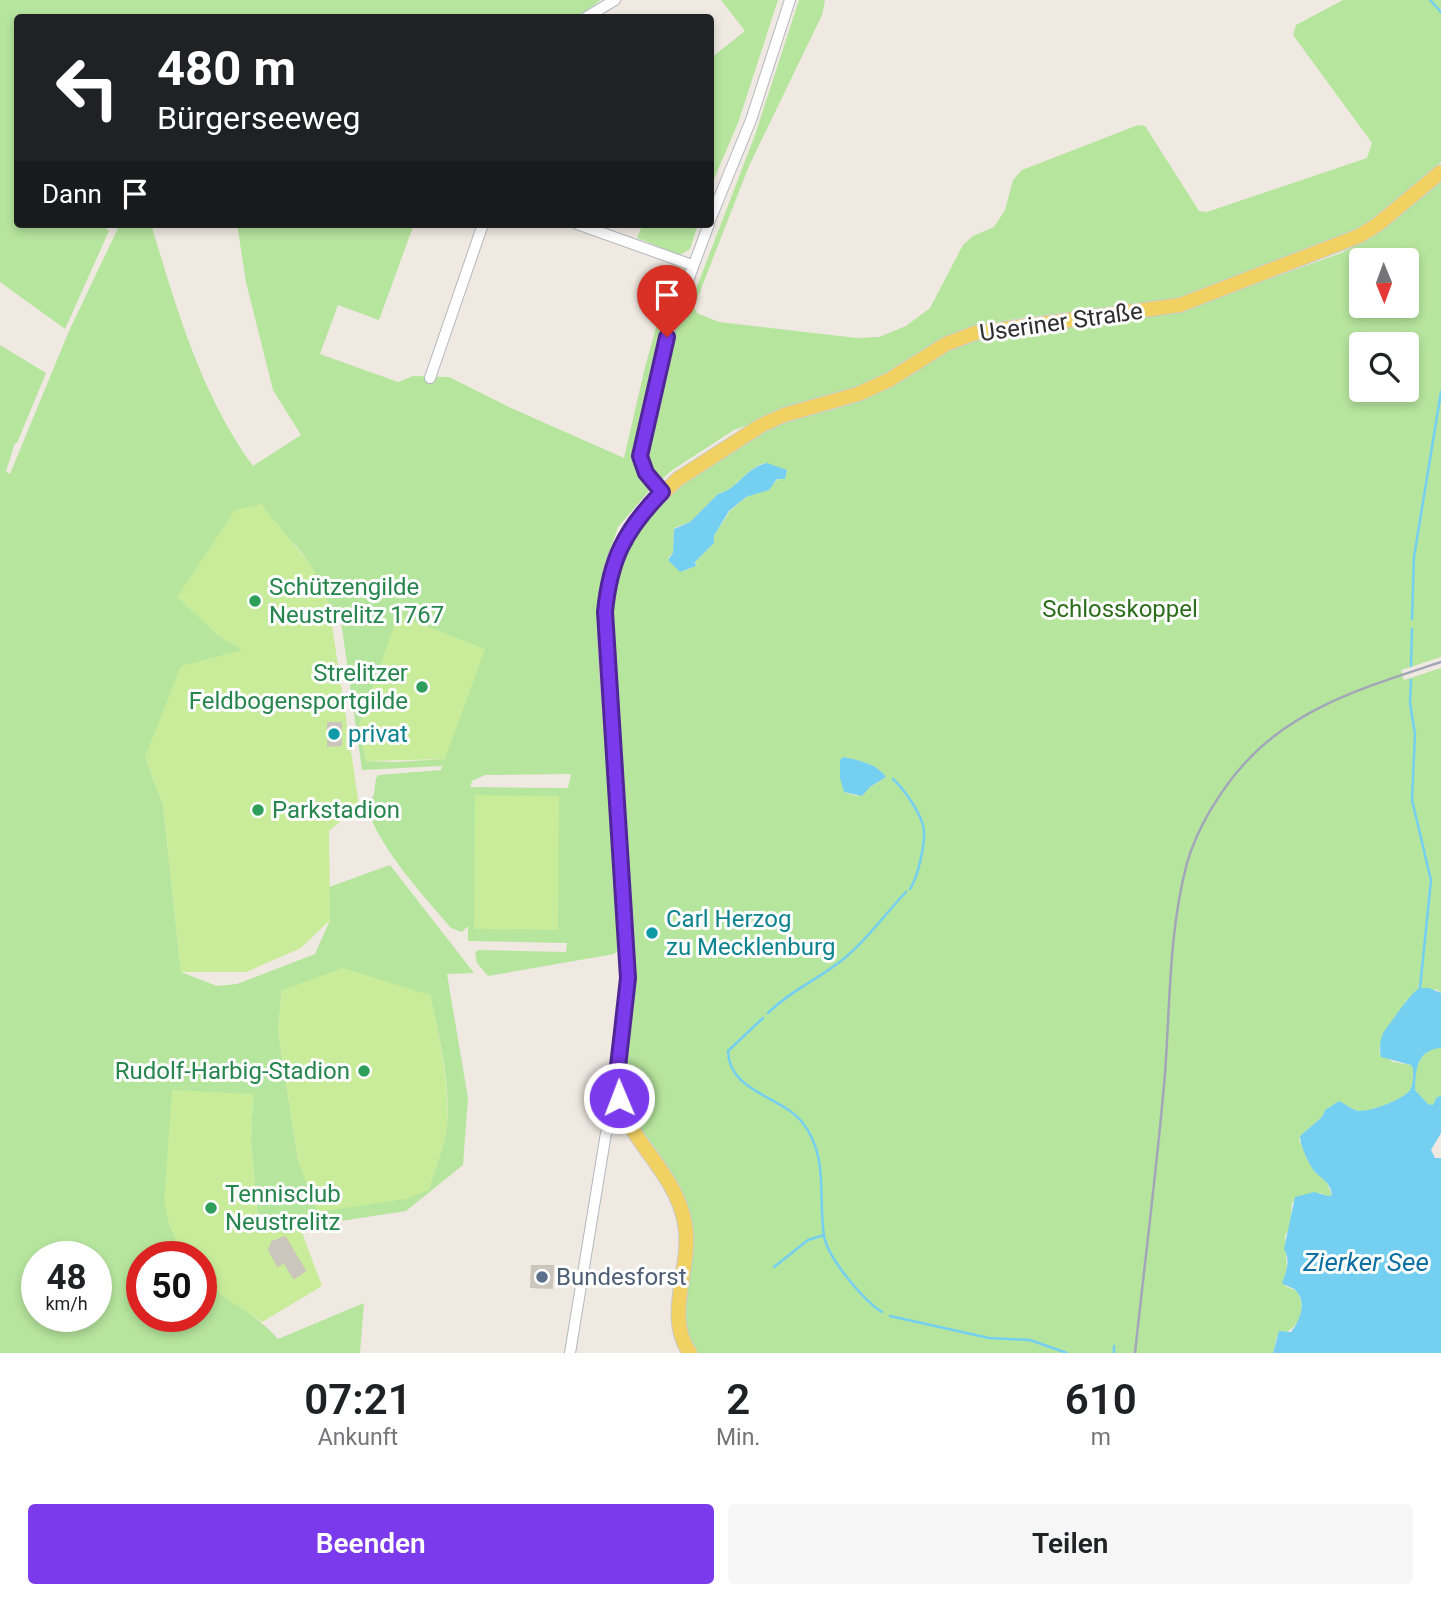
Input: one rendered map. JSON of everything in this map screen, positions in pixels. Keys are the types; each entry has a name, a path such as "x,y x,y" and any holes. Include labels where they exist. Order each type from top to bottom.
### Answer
{"main road":[{"name":"Useriner Straße","path":"690,1353 680,1336 678,1319 687,1251 682,1209 665,1173 624,1111 617,1083 628,978 605,612 611,570 619,549 637,520 662,492 762,425 784,415 844,399 873,388 963,337 1016,326 1180,305 1338,246 1377,225 1441,172"}],"street":[{"path":"592,14 615,0"},
{"path":"714,212 751,120 790,0"},
{"path":"430,378 482,228"},
{"path":"594,228 692,265"},
{"path":"662,492 642,465 641,446 667,337 707,228"},
{"path":"570,1353 606,1133 624,1111"}],"green space":[{"path":"0,0 601,0 582,14 14,14 14,228 106,228 109,231 65,329 0,282"},
{"path":"721,0 778,0 738,123 714,179 714,56 745,31"},
{"path":"799,0 825,0 822,15 749,166 694,307 697,313 719,322 857,338 879,337 906,326 930,308 963,245 973,236 994,227 1005,210 1013,180 1022,170 1138,125 1145,126 1199,211 1207,212 1367,158 1372,143 1293,35 1296,25 1343,0 1441,0 1441,162 1373,219 1355,230 1178,298 1015,319 961,330 871,381 734,430 671,471 649,491 618,527 604,568 598,626 619,949 614,954 488,976 477,963 475,953 478,950 566,952 567,943 468,941 468,926 462,932 451,928 403,870 382,839 366,806 374,795 376,778 379,775 441,770 442,766 362,770 340,614 329,605 311,565 294,543 216,634 243,650 145,757 163,805 181,972 217,986 237,984 315,954 330,920 329,887 390,865 474,973 447,974 468,1098 463,1165 406,1211 314,1225 295,1214 258,1221 251,1141 253,1094 169,1223 177,1241 126,1241 126,1332 217,1332 217,1290 278,1339 364,1303 360,1353 0,1353 0,345 46,373 15,443 6,471 10,474 69,331 118,228 152,228 204,380 235,439 253,466 301,435 273,390 246,282 238,228 413,228 379,320 338,305 320,354 398,382 413,376 449,377 624,458 645,367 671,274 669,264 693,272 681,307 688,310 755,135","holes":["399,615 445,759 366,761 359,726","571,774 568,788 470,787 472,781 485,775","282,990 430,995 443,1060 448,1110 444,1142 429,1190 298,1160 278,1031"]},
{"name":"Schlosskoppel","path":"1441,181 1441,657 1401,670 1404,680 1441,668 1441,993 1436,989 1406,1000 1383,1037 1379,1052 1393,1062 1414,1068 1410,1090 1394,1101 1365,1111 1356,1110 1339,1101 1325,1110 1322,1117 1300,1136 1299,1140 1315,1172 1325,1179 1332,1195 1328,1197 1321,1193 1292,1202 1290,1226 1285,1236 1285,1286 1297,1291 1301,1306 1299,1319 1291,1329 1277,1336 1273,1353 698,1353 690,1339 687,1323 690,1241 686,1204 668,1167 631,1111 644,1094 629,1106 624,1083 635,977 612,612 622,558 635,533 682,485 766,431 876,394 949,350 977,339 1181,311 1349,249 1349,318 1419,318 1419,248 1351,248 1381,230","holes":["765,463 788,471 765,491 746,497 730,511 714,536 714,543 695,562 697,565 684,571 670,562 668,558 673,553 674,528 690,522 718,494 730,489 752,470","844,757 868,764 886,777 857,796 844,792 840,760"]},
{"path":"641,228 697,228 690,249 680,255 637,238"},
{"name":"Parkstadion","path":"261,504 311,565 329,605 359,805 329,831 330,920 301,948 246,972 181,972 163,805 145,757 181,666 242,650 216,634 177,597 235,510"},
{"name":"Strelitzer Feldbogensportgilde","path":"398,615 485,649 445,759 366,761 359,726"},
{"path":"475,795 559,796 558,930 474,929"},
{"name":"Rudolf-Harbig-Stadion","path":"343,968 430,995 445,1077 447,1126 429,1190 406,1199 317,1212 298,1160 278,1031 282,990"},
{"path":"1435,1048 1441,1048 1441,1096 1433,1105 1428,1104 1415,1090 1416,1070 1420,1060"},
{"name":"Tennisclub Neustrelitz","path":"172,1090 253,1094 251,1141 258,1220 295,1214 322,1286 262,1322 217,1291 217,1241 177,1241 164,1202"}],"water":[{"path":"767,463 787,470 785,479 777,479 769,490 746,497 729,511 714,536 714,543 695,562 696,566 680,572 668,560 673,553 674,529 690,522 718,494 731,488 753,469"},
{"path":"843,757 873,766 886,777 862,796 844,792 840,778 840,760"},
{"name":"Zierker See","path":"1420,988 1441,993 1441,1048 1422,1057 1417,1068 1415,1090 1428,1104 1433,1105 1437,1097 1441,1096 1441,1133 1431,1150 1435,1158 1441,1158 1441,1353 1273,1353 1279,1331 1291,1332 1302,1307 1296,1290 1282,1283 1287,1262 1284,1249 1295,1197 1314,1192 1332,1195 1328,1184 1310,1165 1300,1136 1322,1117 1325,1110 1339,1101 1356,1110 1365,1111 1394,1101 1410,1090 1413,1068 1411,1065 1381,1057 1380,1043 1385,1030 1407,1000"}],"building":[{"name":"privat","path":"328,723 341,723 341,745 328,746"},
{"path":"285,1237 305,1271 294,1278 284,1262 278,1266 269,1250 272,1242"},
{"name":"Bundesforst","path":"532,1266 553,1266 552,1288 531,1287"}],"waterway":[{"path":"1430,0 1441,12"},
{"path":"1412,619 1414,557 1441,392"},
{"path":"1411,666 1412,629"},
{"path":"1411,680 1410,703 1415,734 1412,800 1431,880 1420,988"},
{"path":"893,779 911,800 924,831 921,858 910,889"},
{"path":"768,1013 847,956 906,892"},
{"path":"763,1018 728,1051 731,1065 746,1085 793,1113 810,1135 819,1162 822,1221 827,1245 847,1278 882,1312"},
{"path":"774,1267 808,1240 824,1235"},
{"path":"890,1316 989,1338 1030,1340 1067,1353"},
{"path":"1114,1346 1114,1353"}],"railway":[{"path":"1135,1353 1162,1109 1173,941 1181,888 1197,836 1236,773 1265,743 1287,726 1362,689 1441,662"}],"place":[{"name":"Schützengilde Neustrelitz 1767","path":"255,601"},
{"name":"Strelitzer Feldbogensportgilde","path":"422,687"},
{"name":"privat","path":"334,734"},
{"name":"Parkstadion","path":"258,810"},
{"name":"Carl Herzog zu Mecklenburg","path":"652,933"},
{"name":"Rudolf-Harbig-Stadion","path":"364,1071"},
{"name":"Tennisclub Neustrelitz","path":"211,1208"},
{"name":"Bundesforst","path":"542,1277"}],"route":[{"path":"619,1098 618,1067 628,978 605,612 611,570 622,542 662,492 646,473 640,456 667,337"}]}
